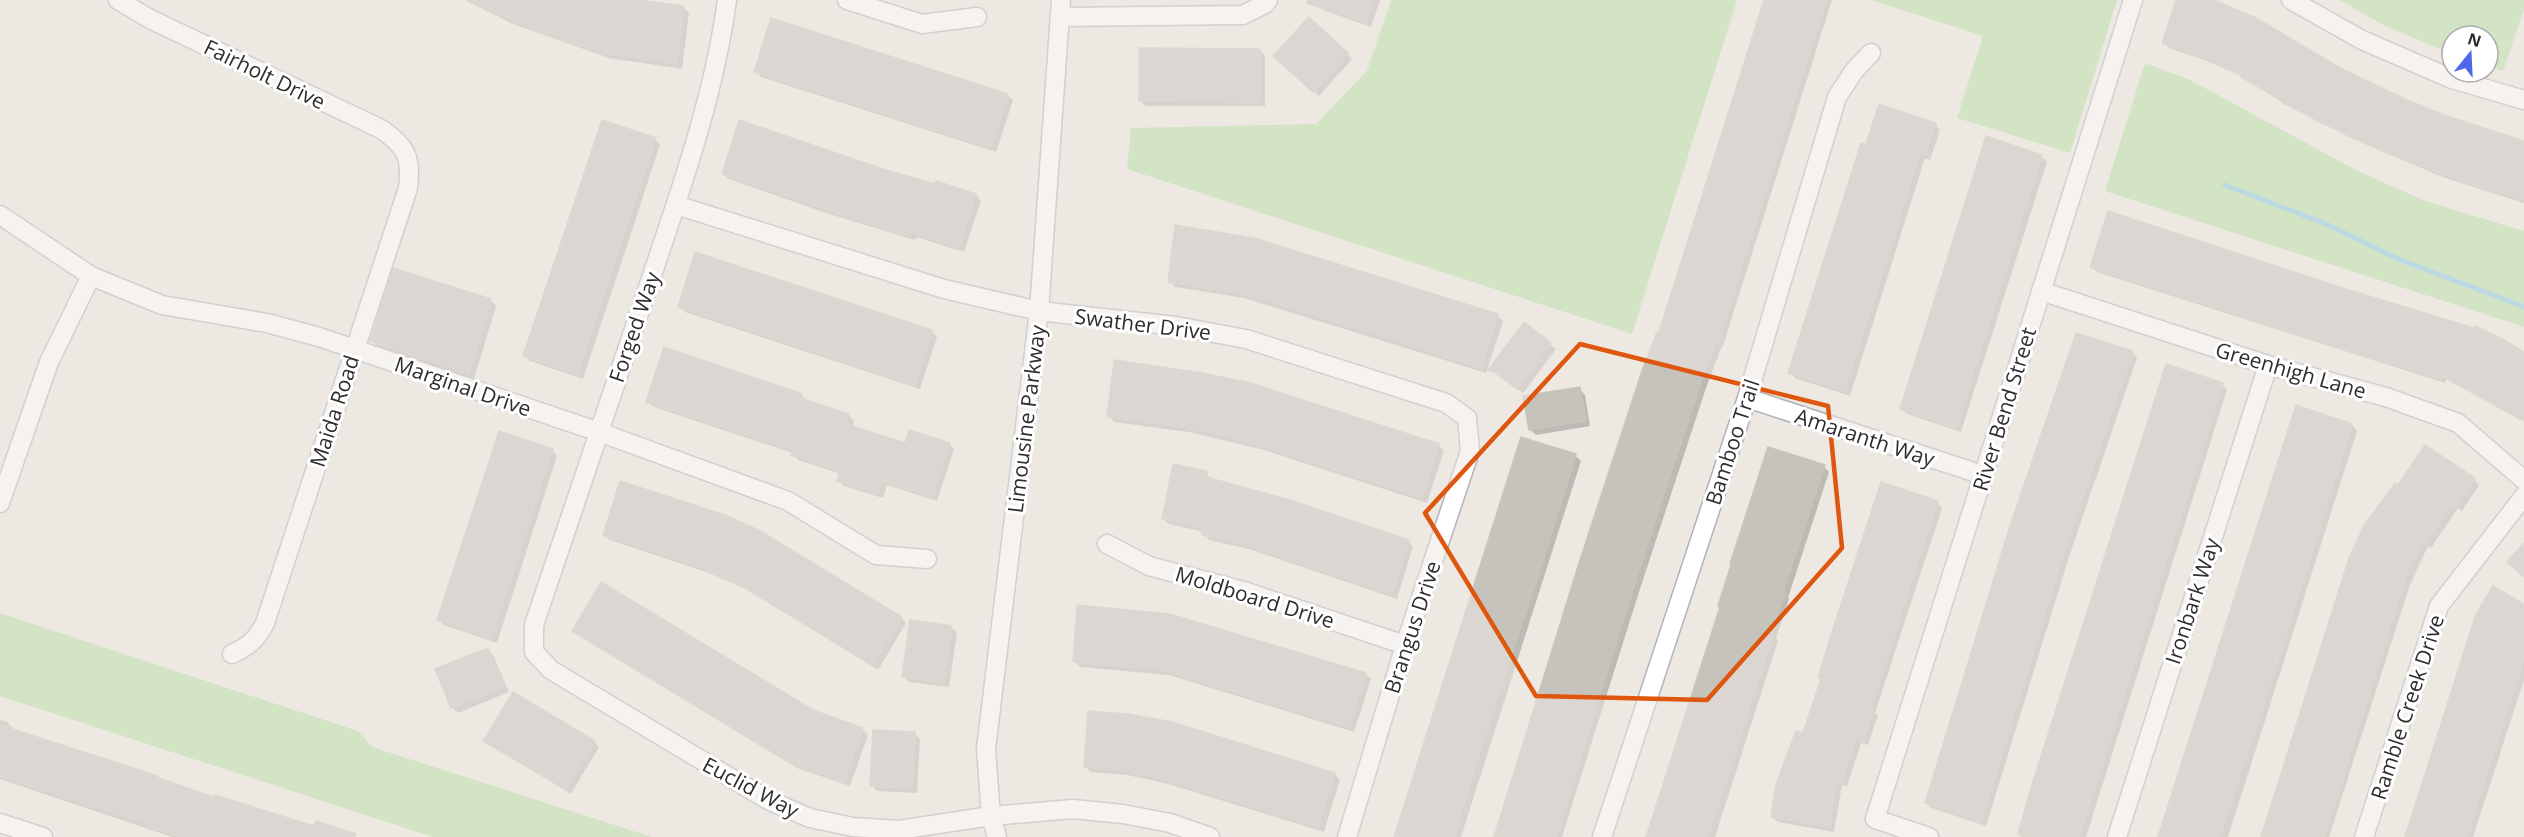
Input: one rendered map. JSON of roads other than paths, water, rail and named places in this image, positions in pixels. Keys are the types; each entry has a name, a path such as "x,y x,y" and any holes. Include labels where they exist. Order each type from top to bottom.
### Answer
{"street":[{"name":"Fairholt Drive","path":"118,0 150,19 381,129 397,140 406,153"},
{"name":"Forged Way","path":"534,652 534,626 676,206 710,92 722,40 727,0"},
{"path":"847,0 922,24 977,17"},
{"name":"River Bend Street","path":"1929,837 1875,819 2133,0"},
{"path":"2291,0 2362,40 2452,79 2524,100"},
{"path":"1061,9 1243,15 1267,2"},
{"name":"Limousine Parkway","path":"998,837 991,816 986,749 1039,311 1061,9"},
{"name":"Bamboo Trail","path":"1602,837 1747,398 1837,97 1854,71 1871,53"},
{"name":"Maida Road","path":"232,654 257,639 265,623 408,188 410,169 406,153"},
{"name":"Swather Drive","path":"676,206 944,289 1039,311 1176,326 1246,339 1446,403 1467,418"},
{"name":"Marginal Drive","path":"0,214 91,276 162,305 267,323 355,349 598,432 788,501 876,555 927,559"},
{"path":"0,503 49,362 91,276"},
{"name":"Greenhigh Lane","path":"2041,291 2268,365 2385,396 2458,423 2524,480"},
{"name":"Ironbark Way","path":"2117,837 2268,365"},
{"name":"Amaranth Way","path":"1747,398 1983,475"},
{"name":"Brangus Drive","path":"1347,837 1405,645 1470,451 1467,418"},
{"name":"Ramble Creek Drive","path":"2364,837 2439,606 2524,496"},
{"name":"Moldboard Drive","path":"1107,544 1149,566 1248,591 1405,645"},
{"name":"Euclid Way","path":"534,652 551,670 768,800 810,818 852,827 899,830 991,816 1073,809 1170,823 1210,837"},
{"path":"0,823 21,834 43,837"}],"waterway":[{"path":"2225,185 2326,224 2396,258 2524,307"}]}
